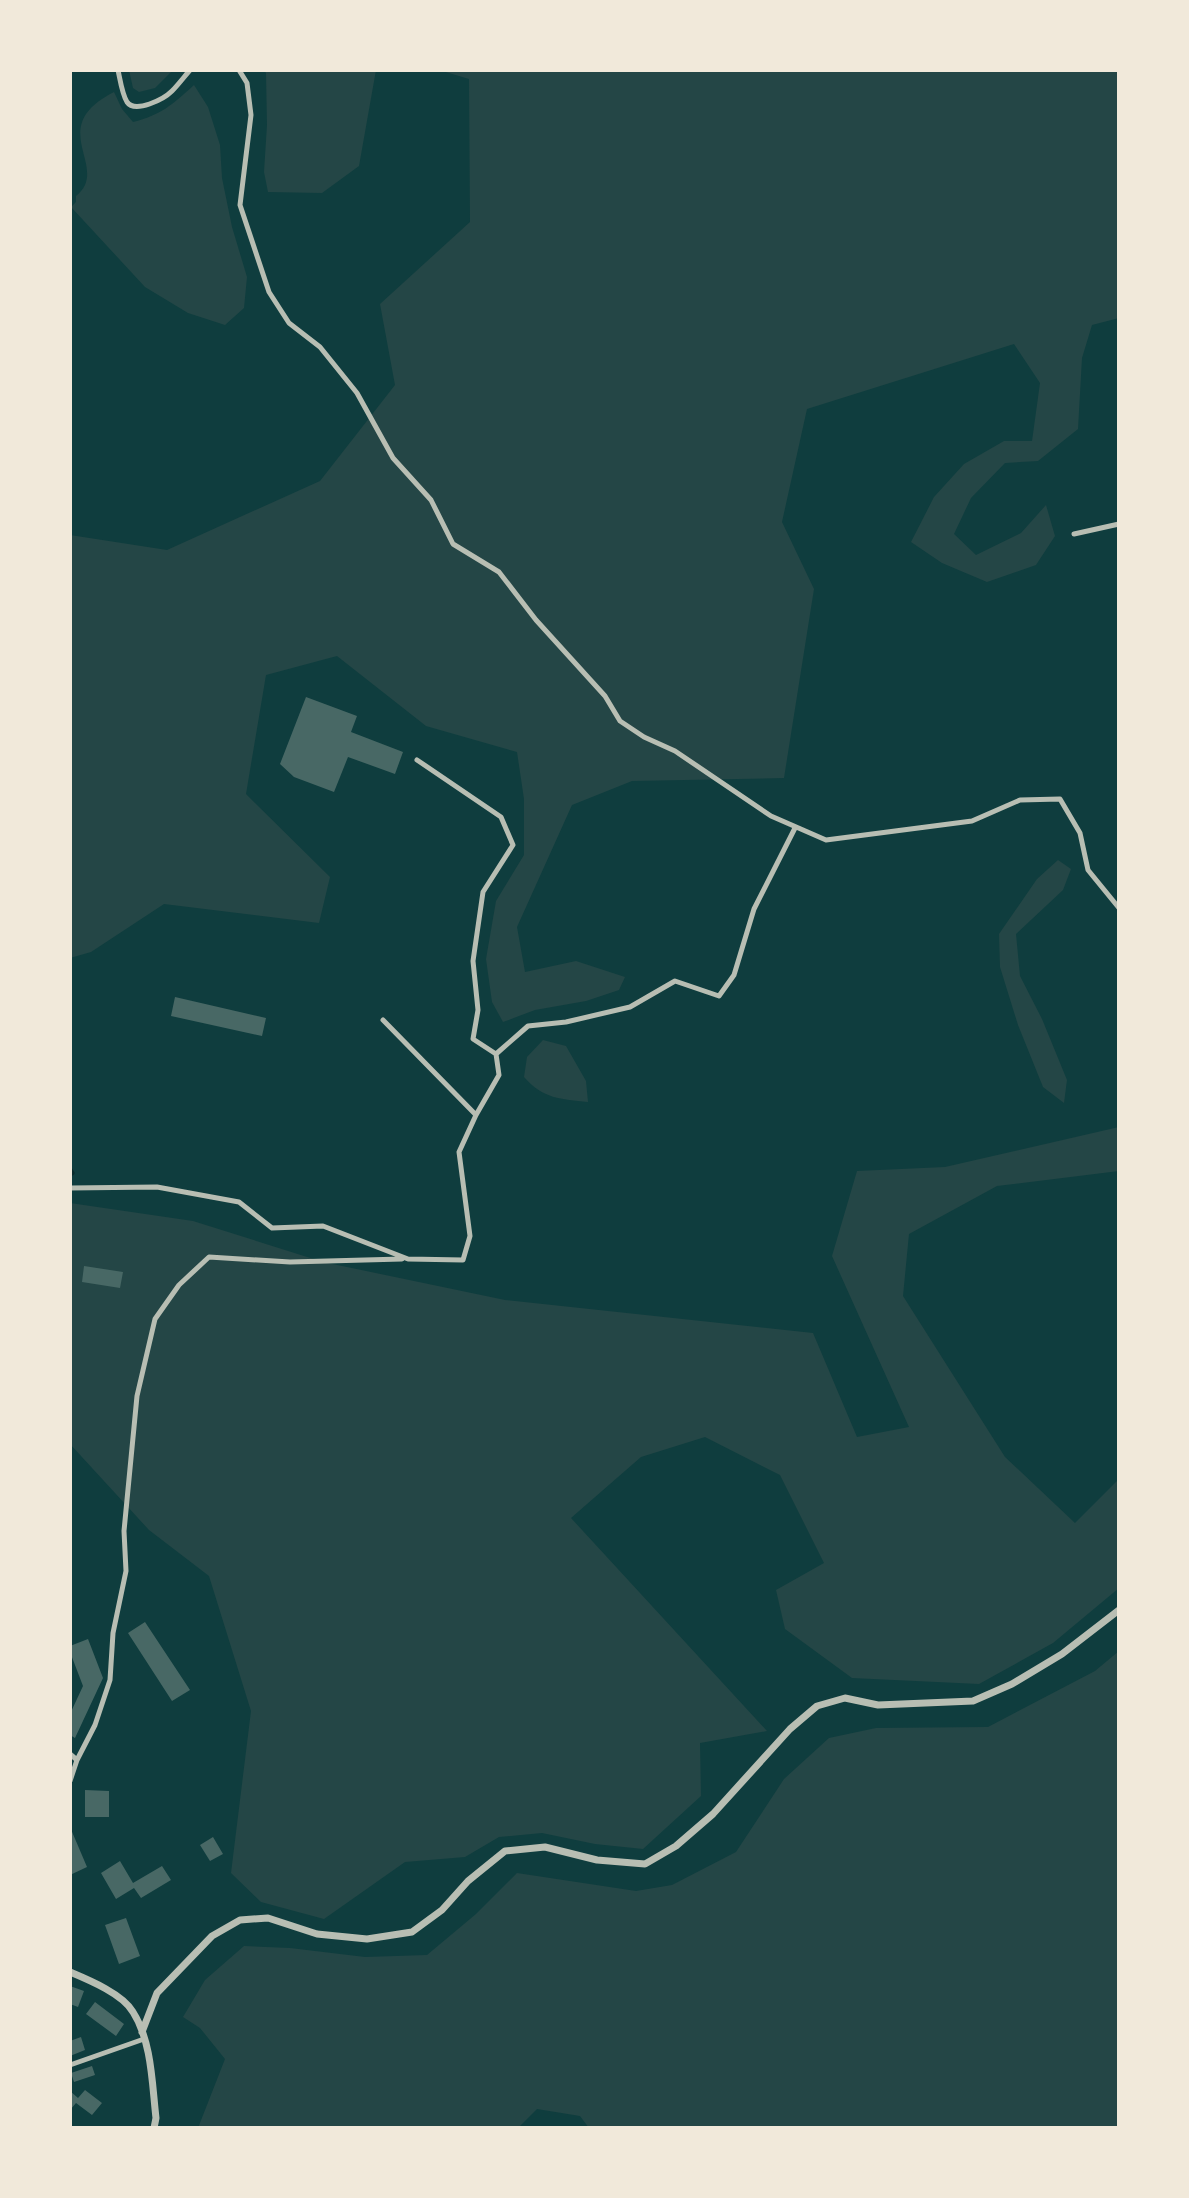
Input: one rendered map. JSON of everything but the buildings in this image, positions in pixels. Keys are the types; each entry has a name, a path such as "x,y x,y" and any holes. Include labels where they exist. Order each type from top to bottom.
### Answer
{"street":[{"path":"143,2035 157,1993 212,1936 240,1920 268,1918 317,1934 367,1939 412,1932 442,1910 468,1881 505,1850 545,1847 597,1860 645,1864 676,1846 713,1814 790,1729 817,1706 845,1698 878,1704 973,1701 1012,1684 1052,1660 1119,1610"},
{"path":"70,1972 113,1994 133,2010 143,2035 156,2118 154,2128"}],"lane":[{"path":"118,70 127,101 138,106 163,98 190,70"},
{"path":"239,70 247,83 251,115 240,205 269,292 289,323 320,347 357,393 393,458 431,500 453,544 499,572 536,620 605,696 620,721 644,737 675,751 771,816 826,840 972,821 1020,800 1060,799 1080,833 1088,870 1119,908"},
{"path":"1074,534 1119,524"},
{"path":"70,1781 77,1760 95,1725 110,1680 113,1633 126,1571 124,1531 137,1396 155,1319 179,1284 209,1257 290,1262 463,1260 470,1236 459,1152 499,1074 496,1054 473,1038 478,1010 473,961 483,892 513,845 501,817 417,760"},
{"path":"496,1054 528,1026 566,1022 629,1007 675,981 719,996 734,975 754,909 796,828"},
{"path":"383,1020 476,1115"},
{"path":"70,1188 157,1186 239,1202 272,1228 323,1226 408,1259"},
{"path":"70,1754 77,1760"},
{"path":"70,2066 143,2035"}],"shaded area":[{"path":"129,70 173,70 155,88 139,92 133,88"},
{"path":"264,70 376,70 359,166 322,193 268,192 264,172 267,125"},
{"path":"439,70 1119,70 1119,318 1092,325 1082,358 1078,429 1038,461 1005,463 971,498 954,534 976,555 1021,533 1046,505 1055,536 1036,565 987,582 942,563 911,542 934,497 964,464 1004,441 1032,441 1040,383 1014,344 807,409 782,522 814,589 784,778 632,781 572,805 517,927 525,972 576,961 625,977 619,990 586,1001 535,1010 503,1022 492,1002 486,959 496,901 524,855 524,799 517,752 426,726 337,656 266,675 246,794 330,877 319,923 164,904 91,952 70,958 70,535 167,550 320,481 395,385 380,304 470,222 469,79"},
{"path":"194,85 208,107 220,145 222,178 232,227 247,277 244,308 225,325 188,313 145,287 71,207 85,185 87,173 80,133 83,119 93,106 114,92 122,109 133,122 166,108"},
{"path":"1058,860 1071,869 1063,890 1016,934 1020,976 1042,1019 1067,1080 1064,1103 1043,1087 1018,1025 1000,967 999,934 1037,879"},
{"path":"543,1040 566,1046 586,1081 588,1102 545,1094 524,1077 527,1057"},
{"path":"1119,1127 1119,1171 997,1186 909,1234 903,1296 1005,1457 1075,1523 1119,1479 1119,1588 1053,1643 979,1684 852,1678 785,1629 776,1590 824,1563 780,1475 705,1437 641,1457 571,1518 767,1731 700,1743 701,1796 643,1849 595,1844 542,1833 499,1837 465,1857 405,1862 324,1919 261,1902 231,1873 251,1711 209,1576 149,1530 70,1444 70,1203 193,1221 323,1262 505,1300 813,1333 857,1437 909,1427 832,1256 857,1171 945,1167"},
{"path":"1119,1651 1119,2128 589,2128 580,2116 537,2109 518,2128 198,2128 225,2059 200,2028 183,2017 205,1980 244,1946 290,1948 365,1957 427,1955 476,1914 517,1873 636,1891 672,1885 736,1852 784,1779 829,1738 876,1728 988,1727 1095,1671"}]}
